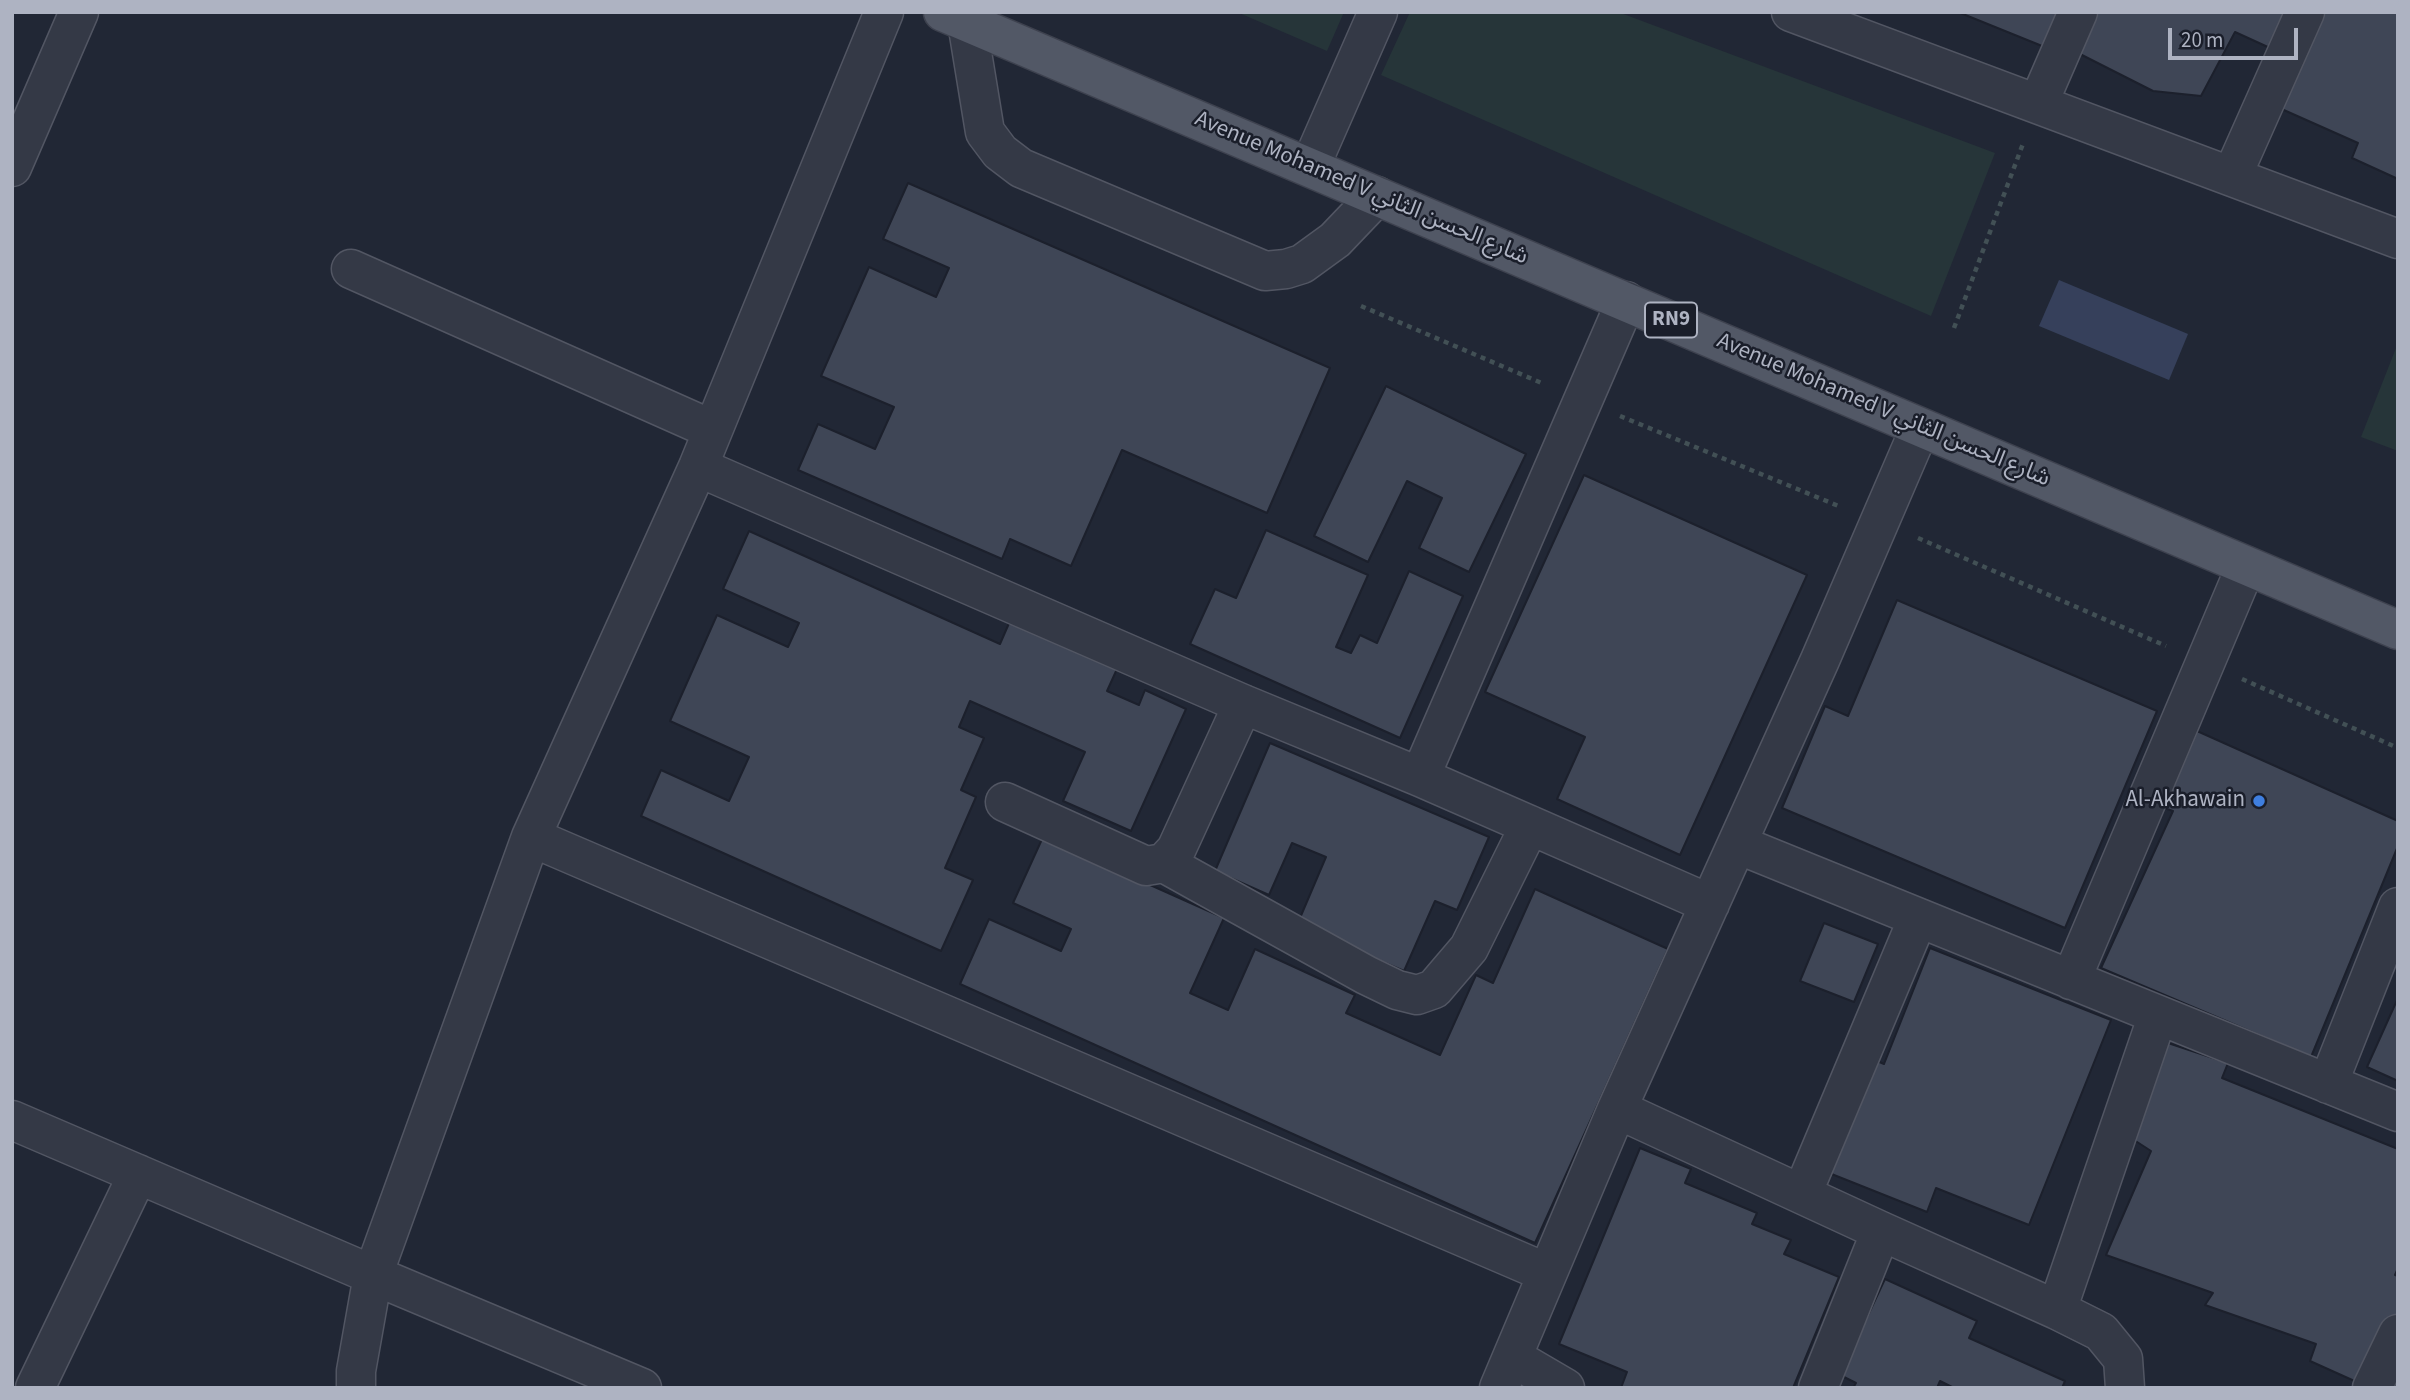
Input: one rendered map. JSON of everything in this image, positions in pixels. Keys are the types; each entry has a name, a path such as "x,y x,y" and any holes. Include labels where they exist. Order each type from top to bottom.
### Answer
{"main road":[{"name":"Avenue Mohamed V شارع الحسن الثاني","path":"955,17 2398,630"}],"street":[{"path":"12,167 21,125 79,12"},
{"path":"356,1388 356,1371 373,1275 531,837 698,467 884,12"},
{"path":"1310,167 1378,12"},
{"path":"1791,12 1835,20 2038,104 2398,239"},
{"path":"2038,104 2078,12"},
{"path":"2232,176 2305,12"},
{"path":"955,17 985,132 1000,152 1021,168 1058,184 1265,271 1302,264 1335,240 1377,196"},
{"path":"351,269 713,430"},
{"path":"1420,777 1626,301"},
{"path":"1565,1388 1506,1373 1617,1109 1920,428"},
{"path":"698,467 1710,904"},
{"path":"2071,980 2246,566"},
{"path":"1005,802 1146,866 1164,863 1176,850 1243,704"},
{"path":"1164,863 1366,975 1397,990 1418,995 1434,989 1469,948 1530,825"},
{"path":"531,837 1547,1273"},
{"path":"1737,844 2398,1112"},
{"path":"2328,1084 2398,906"},
{"path":"1802,1194 1918,918"},
{"path":"2057,1310 2158,1015"},
{"path":"1617,1109 2101,1332 2123,1359 2125,1388"},
{"path":"12,1120 642,1388"},
{"path":"35,1388 138,1174"},
{"path":"1818,1388 1881,1231"},
{"path":"2372,1388 2398,1334"}],"path":[{"path":"1954,328 2038,104"}],"shaded area":[{"path":"1237,12 1344,12 1327,51"},
{"path":"1410,12 1618,12 1995,153 1931,316 1381,75"},
{"path":"2398,343 2398,451 2361,437"}],"water":[{"path":"2059,280 2188,334 2169,380 2039,326"}],"building":[{"path":"1958,12 2063,12 2047,48"},
{"path":"2091,12 2286,12 2270,48 2235,32 2201,96 2153,91 2074,51"},
{"path":"2320,12 2398,12 2398,179 2352,158 2358,143 2277,107"},
{"path":"908,183 1330,368 1267,513 1122,450 1071,566 1010,539 1002,559 798,470 818,424 875,449 894,407 821,376 869,267 936,297 949,268 883,239"},
{"path":"1386,386 1526,454 1469,572 1419,548 1442,498 1407,481 1368,562 1314,536"},
{"path":"1584,475 1807,575 1680,855 1557,799 1585,737 1485,692"},
{"path":"1266,530 1368,575 1336,647 1351,653 1360,635 1377,643 1409,571 1463,596 1400,738 1190,644 1215,589 1236,598"},
{"path":"749,531 1000,644 1010,621 1117,669 1107,691 1139,705 1145,690 1186,709 1131,831 1063,801 1085,752 970,701 959,727 984,738 961,790 976,797 945,868 973,880 941,951 641,816 661,770 729,801 749,757 670,721 717,615 788,647 799,623 723,589"},
{"path":"1897,600 2157,711 2065,928 1782,808 1825,706 1848,716"},
{"path":"2197,731 2398,821 2398,846 2311,1057 2101,968 2173,811 2164,808"},
{"path":"1270,743 1489,837 1457,910 1435,901 1404,971 1297,925 1326,857 1292,843 1269,895 1215,871"},
{"path":"1043,837 1224,918 1190,993 1228,1010 1255,949 1355,995 1346,1013 1440,1055 1476,975 1493,983 1535,889 1668,949 1535,1243 960,984 989,919 1061,951 1071,929 1013,903"},
{"path":"1824,923 1878,944 1854,1002 1800,981"},
{"path":"1930,948 2111,1020 2029,1225 1936,1188 1927,1212 1824,1171 1870,1058 1884,1064"},
{"path":"2398,998 2398,1081 2367,1067"},
{"path":"2168,1043 2228,1063 2222,1078 2398,1149 2398,1268 2395,1275 2398,1276 2398,1315 2370,1388 2310,1361 2316,1344 2205,1305 2213,1293 2106,1255 2151,1151 2131,1138"},
{"path":"1640,1148 1691,1169 1685,1183 1757,1213 1752,1224 1791,1240 1784,1254 1839,1277 1793,1388 1621,1388 1627,1372 1559,1344"},
{"path":"1885,1279 1977,1321 1969,1338 2065,1381 2062,1388 1954,1388 1940,1381 1937,1388 1853,1388 1856,1383 1840,1375"}],"place":[{"name":"Al-Akhawain","path":"2259,801"}]}
